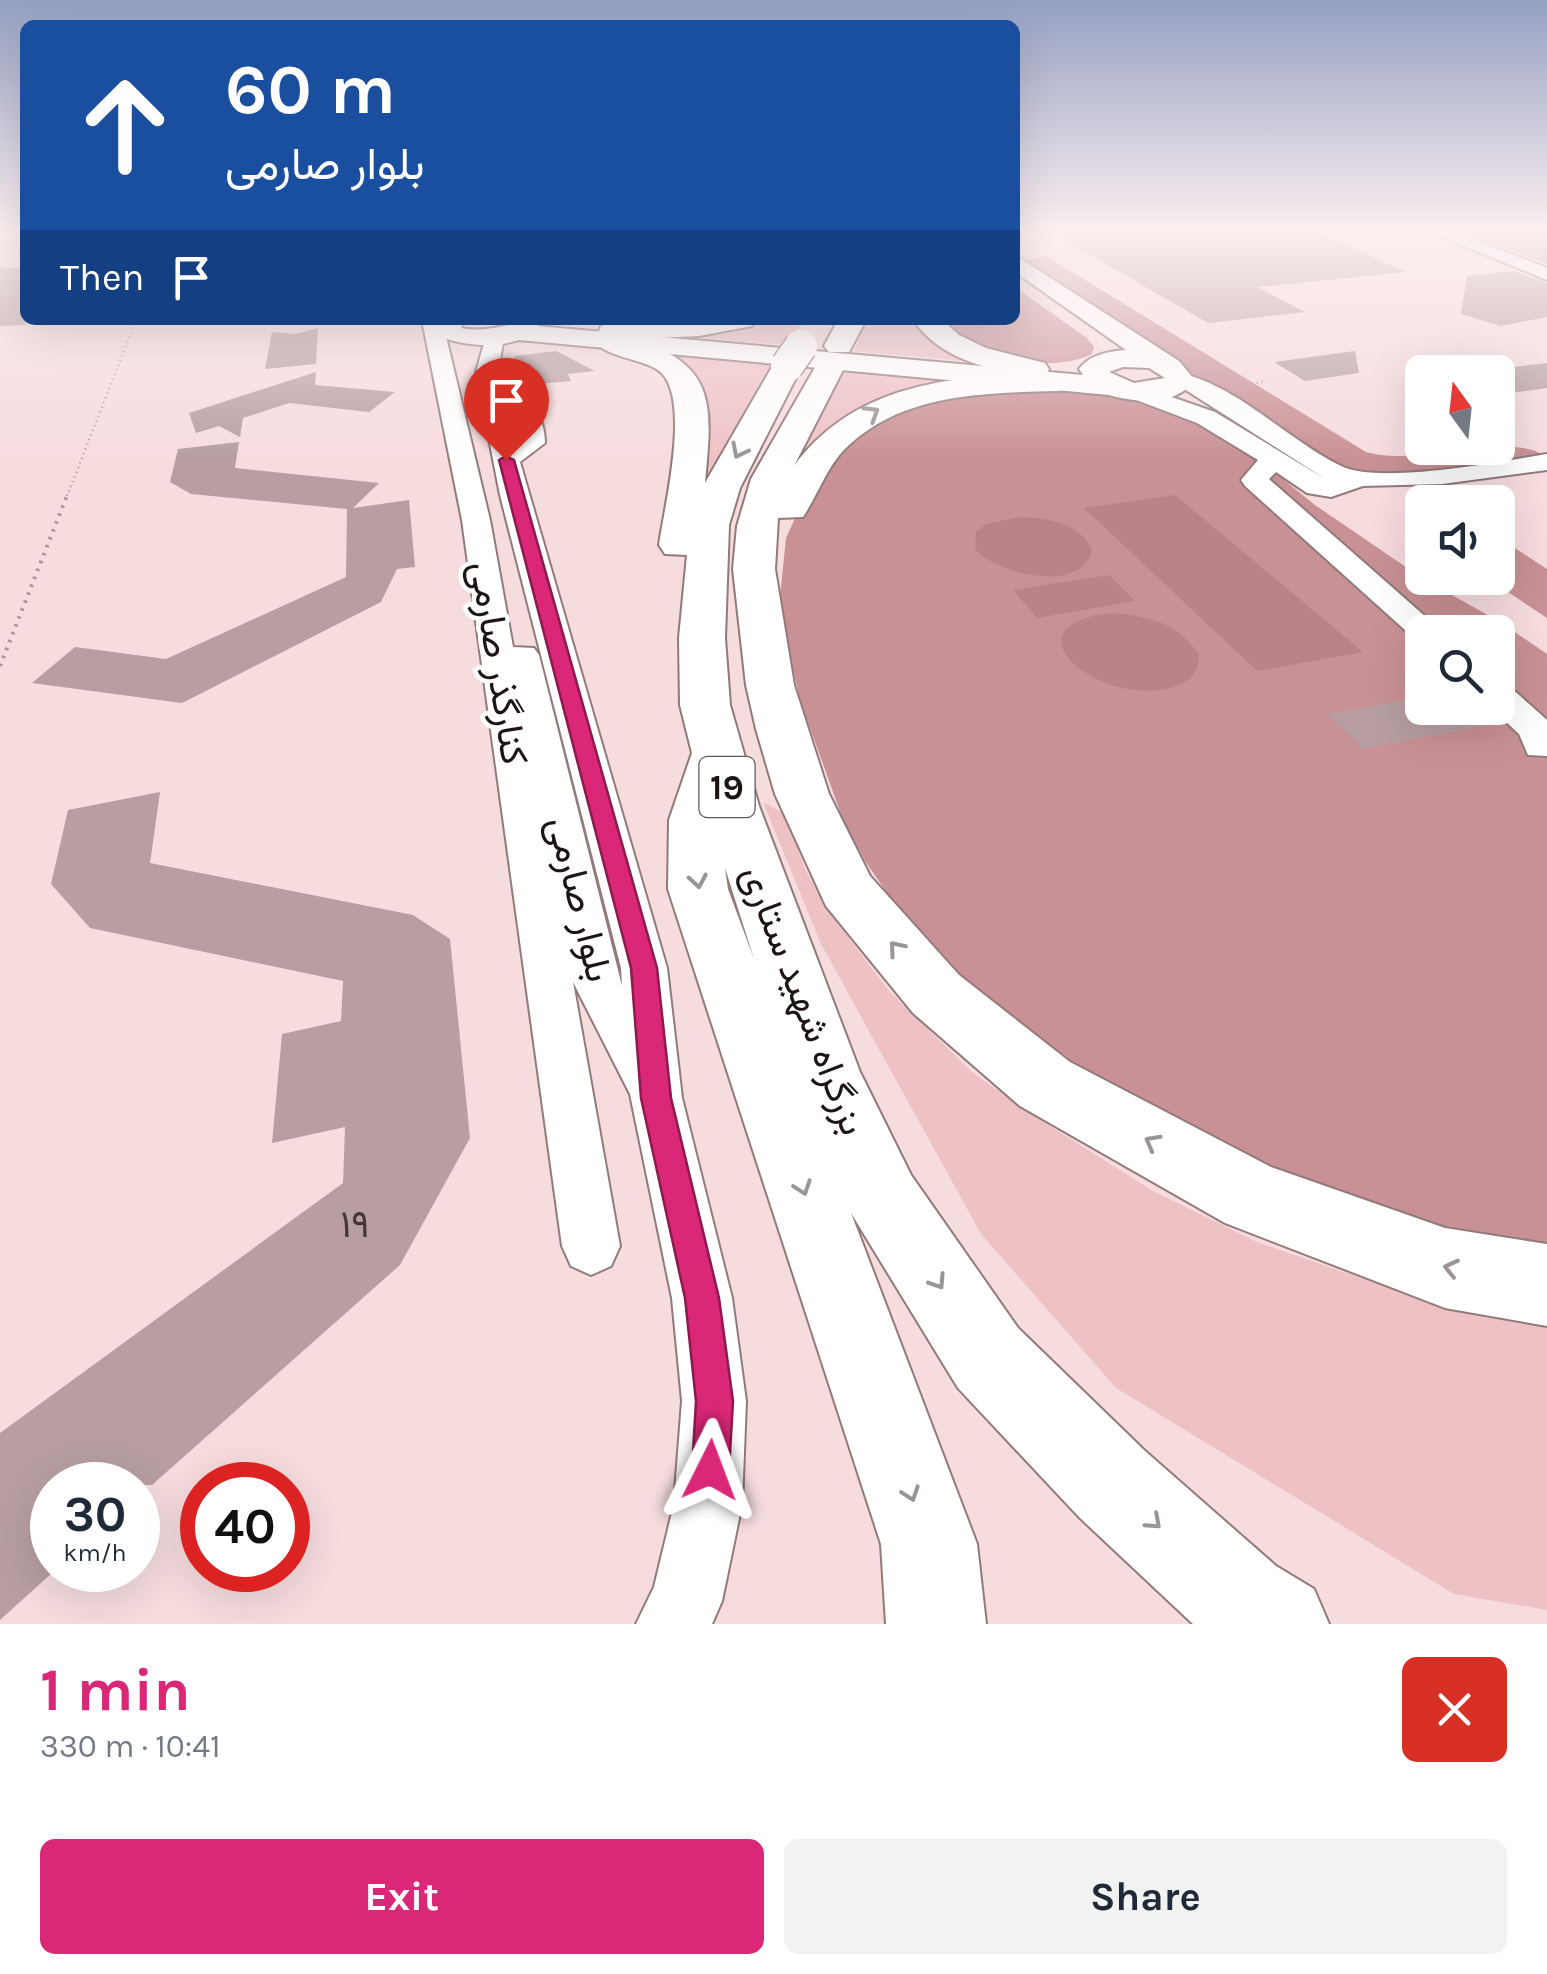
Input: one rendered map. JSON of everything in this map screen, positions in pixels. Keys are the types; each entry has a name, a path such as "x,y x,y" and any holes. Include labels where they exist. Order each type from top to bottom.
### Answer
{"highway":[{"path":"609,336 715,325"},
{"path":"931,325 971,352 1049,376"},
{"path":"609,336 666,362 679,373 688,390 690,441 677,558 680,623 712,729 692,839 698,890 929,1544 936,1624"},
{"name":"بزرگراه شهید ستاری","path":"821,344 744,439 721,488 709,525 702,638 712,729 784,963 827,1076 884,1200 988,1358 1112,1484 1241,1600 1279,1624"},
{"name":"بزرگراه شهید ستاری","path":"821,344 769,479 757,526 754,569 770,685 802,794 847,890 936,994 1045,1084 1252,1197 1445,1268 1547,1284"},
{"path":"770,685 772,592 779,536 797,490 836,441 868,414 908,396 1049,376"}],"main road":[{"path":"1055,308 1102,341 1109,350 1112,376"},
{"path":"1080,308 1172,372"},
{"path":"444,326 517,328 1049,376 1112,376 1170,388 1172,372"},
{"path":"1112,376 1138,358 1172,372"}],"street":[{"name":"بلوار صارمی","path":"444,326 496,518 596,980 656,1098"},
{"name":"بلوار صارمی","path":"517,328 487,372 506,460 496,518 644,968 656,1098"},
{"path":"1172,372 1210,393 1334,482 1377,495 1442,478 1547,462"},
{"path":"1112,376 1190,408 1318,487 1334,482"},
{"path":"1273,458 1254,480 1407,615"},
{"name":"کنارگذر صارمی","path":"496,518 591,1246"},
{"path":"1515,711 1536,730 1542,746"},
{"path":"656,1098 702,1298 714,1401 708,1504 686,1601 672,1624"}],"path":[{"path":"0,666 134,325"}],"shaded area":[{"path":"1020,308 1044,308 1094,347 1092,354 1075,360 1034,362 992,353 949,325 1020,325"},
{"path":"1095,308 1131,308 1366,452 1405,456 1405,465 1490,465 1384,478 1327,465"},
{"path":"720,325 801,325 787,345 652,334"},
{"path":"865,325 928,325 998,364 854,351"},
{"path":"636,348 778,360 696,526 683,587 697,387"},
{"path":"847,366 1018,382 777,504 792,462"},
{"path":"1005,385 1150,398 1241,445 1315,505 1405,566 1405,595 1452,595 1488,615 1405,615 1405,725 1515,725 1515,632 1547,654 1547,1248 1423,1223 1275,1174 1048,1056 976,995 903,916 865,861 842,817 800,700 779,607 786,538 807,492 874,415"},
{"path":"1515,447 1533,450 1547,458 1515,462"},
{"path":"1175,495 1363,652 1257,671 1084,508"},
{"path":"1019,517 1051,520 1079,533 1092,549 1086,563 1073,572 1039,576 1001,566 975,549 976,532 986,524"},
{"path":"1515,548 1547,569 1547,618 1512,595"},
{"path":"1109,575 1135,601 1037,618 1013,590"},
{"path":"1111,613 1149,619 1182,635 1199,655 1194,674 1165,689 1138,690 1089,675 1071,661 1062,646 1064,632 1079,621"},
{"path":"763,802 785,814 806,871 828,911 890,992 972,1072 1028,1112 1153,1191 1257,1242 1416,1297 1547,1328 1547,1610 1454,1594 1116,1388 981,1234 821,944"}],"building":[{"path":"0,308 20,308 20,325 25,325 0,326"},
{"path":"1182,308 1297,308 1305,312 1208,323"},
{"path":"1462,308 1547,308 1547,317 1501,326 1461,314"},
{"path":"318,328 316,364 265,369 272,332 295,334"},
{"path":"556,351 595,371 568,374 571,381 514,386 508,368 516,356"},
{"path":"1355,351 1359,373 1305,381 1274,362"},
{"path":"1547,363 1547,388 1515,391 1515,367"},
{"path":"316,372 315,385 395,392 369,412 289,403 243,418 240,437 219,426 196,433 189,413"},
{"path":"239,442 235,468 379,483 353,508 409,500 415,567 397,569 381,602 182,703 32,683 75,647 166,659 346,577 347,509 191,494 170,482 178,449"},
{"path":"1405,700 1405,725 1488,725 1363,749 1327,714"},
{"path":"160,792 150,863 413,915 450,939 470,1138 400,1265 160,1478 160,1462 30,1462 31,1592 0,1620 0,1433 343,1183 345,1127 272,1143 282,1034 341,1021 343,981 90,928 51,884 68,810"}],"route":[{"path":"506,460 644,968 656,1098 702,1298 714,1401 710,1470"}]}
